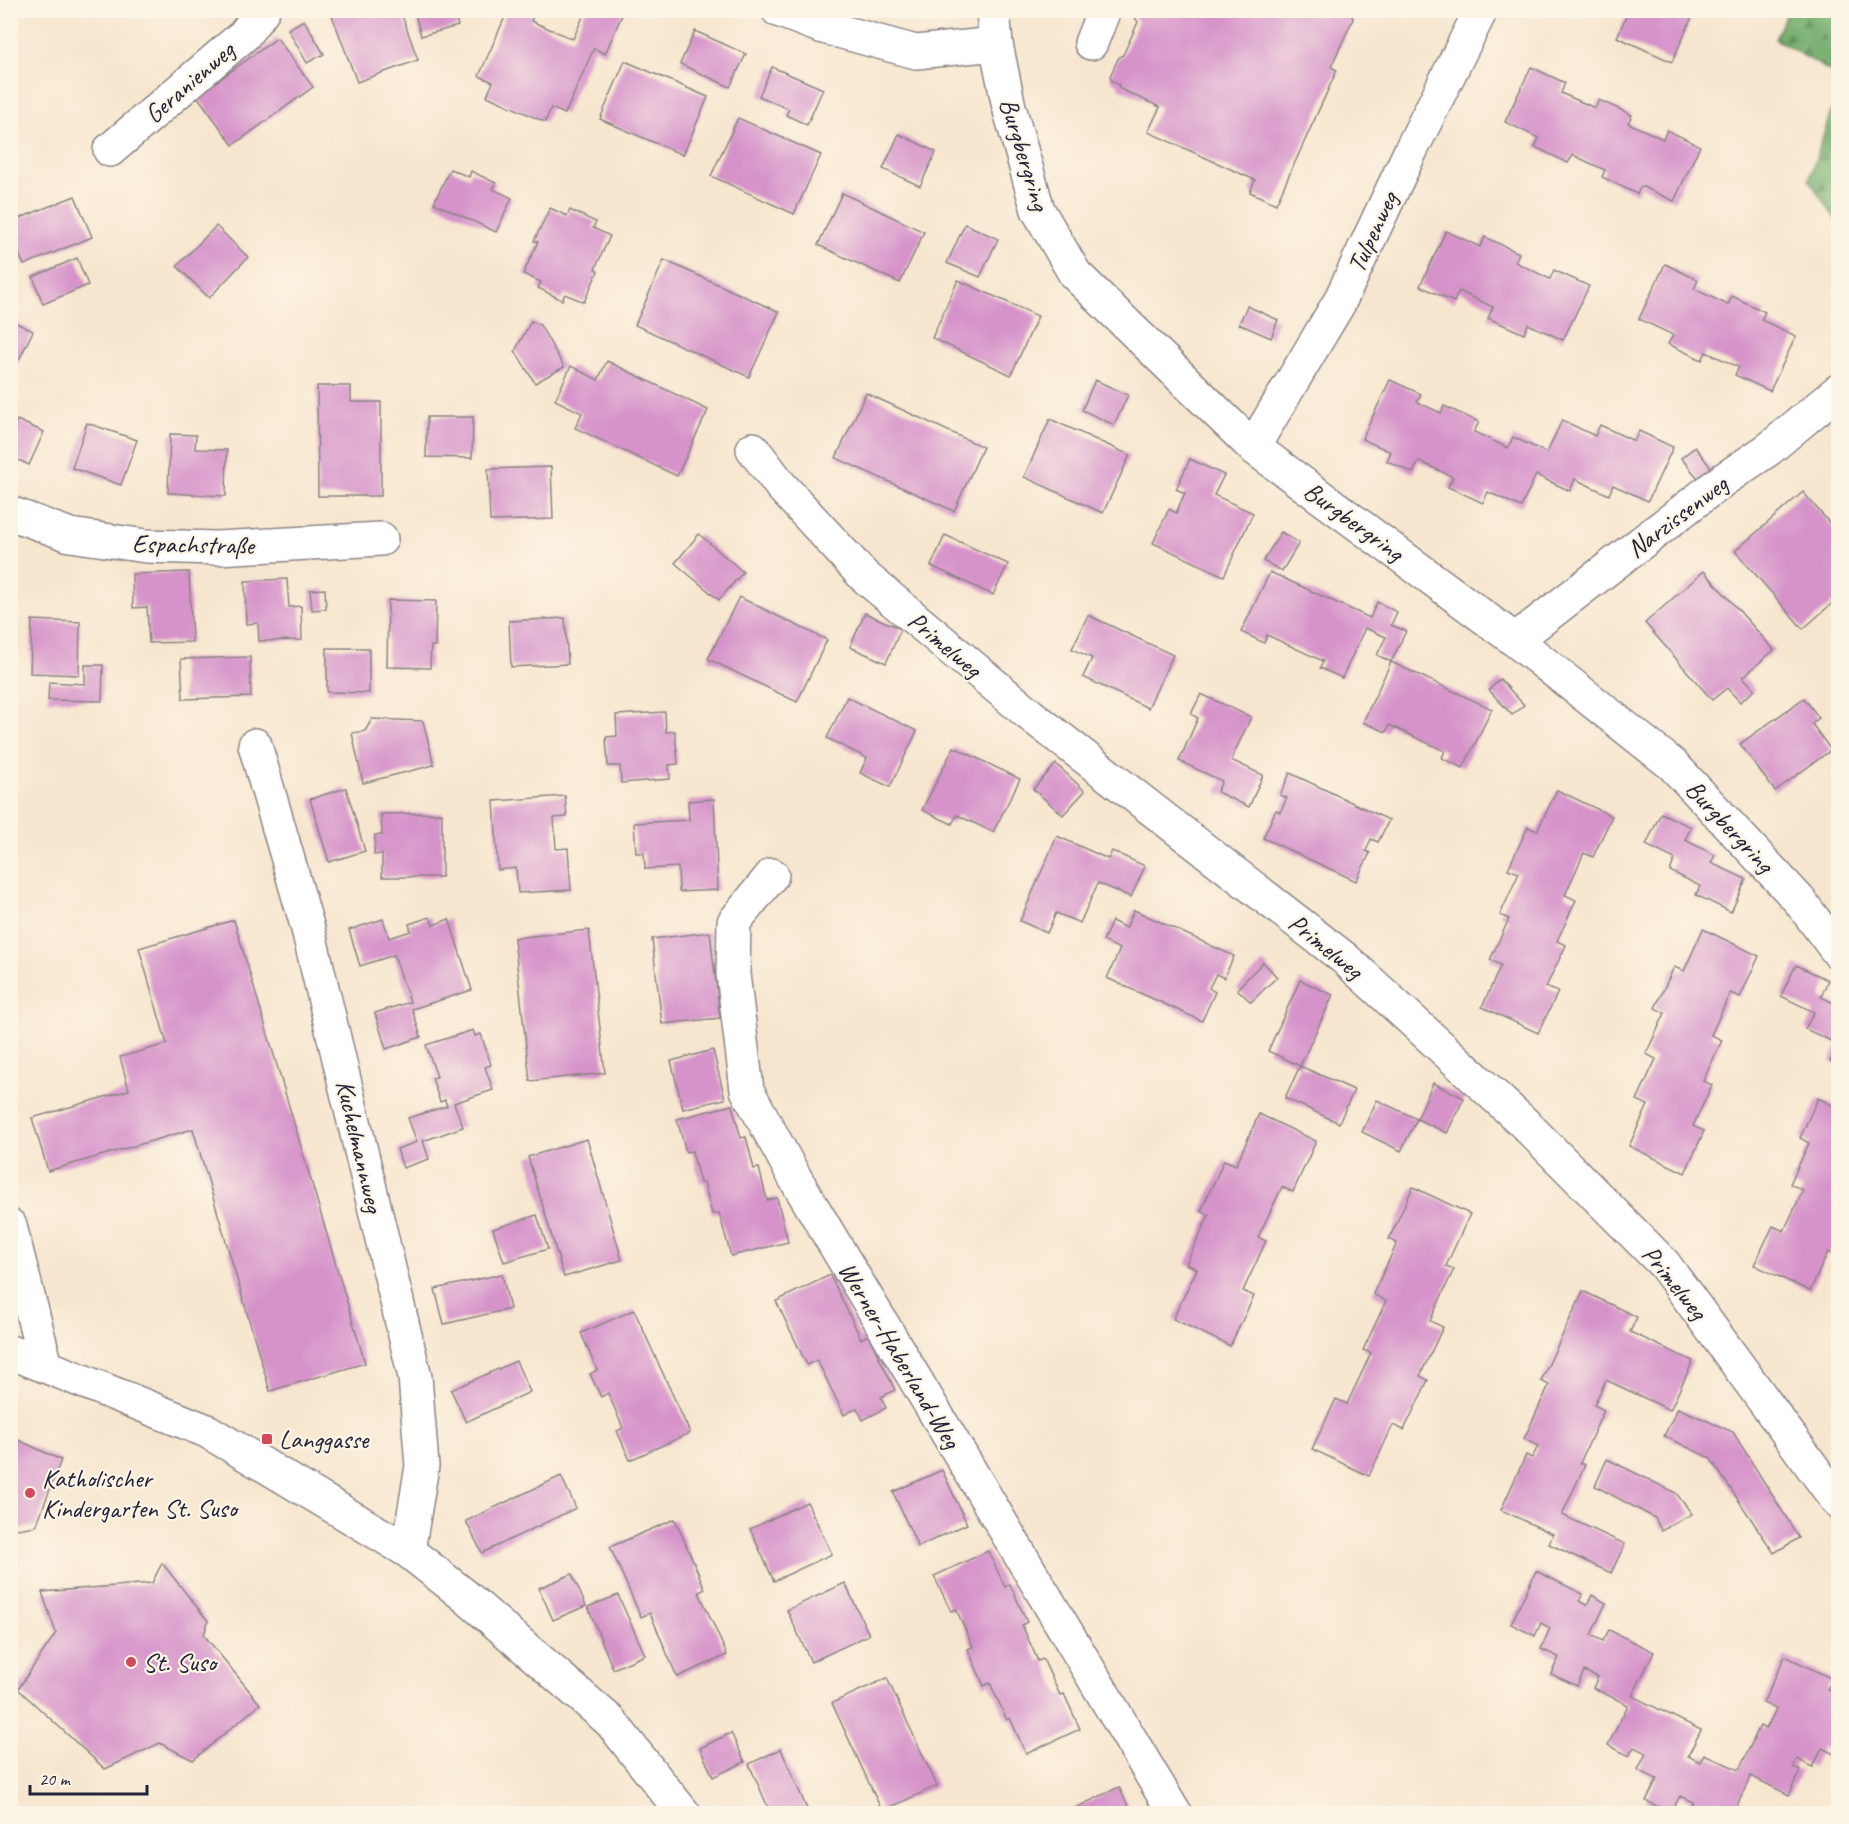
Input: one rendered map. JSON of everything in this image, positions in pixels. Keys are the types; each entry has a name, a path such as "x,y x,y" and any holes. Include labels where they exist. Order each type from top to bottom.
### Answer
{"street":[{"name":"Geranienweg","path":"110,150 244,35 263,10"},
{"path":"778,10 820,26 916,52 996,44"},
{"name":"Burgbergring","path":"993,10 996,44 1014,131 1038,210 1075,274 1253,447 1515,640 1673,765 1799,900 1839,952"},
{"path":"1091,43 1104,10"},
{"name":"Tulpenweg","path":"1253,447 1339,303 1478,11"},
{"name":"Narzissenweg","path":"1515,640 1723,480 1769,449 1839,391"},
{"name":"Primelweg","path":"753,449 781,486 864,576 1029,714 1344,958 1530,1129 1664,1264 1839,1502"},
{"name":"Espachstraße","path":"10,513 70,535 146,546 217,548 381,539"},
{"name":"Kuchelmannweg","path":"255,745 308,929 415,1377 422,1466 408,1551"},
{"name":"Werner-Haberland-Weg","path":"772,875 734,922 733,974 747,1090 801,1188 1175,1814"},
{"path":"10,1226 46,1366"},
{"path":"10,1352 207,1431 408,1551 464,1595 610,1721 684,1814"}],"green space":[{"path":"1788,11 1838,11 1838,76 1775,39"},
{"path":"1838,90 1838,223 1809,180"}],"building":[{"path":"330,10 400,10 418,60 357,82"},
{"path":"414,10 454,10 458,26 421,36"},
{"path":"508,10 536,10 531,21 573,39 586,10 624,10 605,54 594,48 565,114 551,108 545,122 487,96 493,82 479,76"},
{"path":"1137,10 1350,10 1353,19 1331,67 1337,70 1276,204 1250,192 1255,180 1148,132 1160,107 1118,88 1119,85 1112,81 1110,76 1119,57 1123,55 1138,22 1134,16"},
{"path":"1629,10 1695,10 1672,62 1617,37"},
{"path":"304,20 324,54 307,63 288,29"},
{"path":"695,31 746,54 730,87 680,64"},
{"path":"277,38 313,87 233,145 197,96"},
{"path":"625,61 708,97 683,155 600,119"},
{"path":"772,67 823,89 807,125 786,115 789,109 759,96"},
{"path":"1531,67 1565,83 1561,93 1595,108 1599,100 1632,115 1628,123 1663,139 1667,130 1700,146 1674,201 1641,186 1637,194 1602,177 1605,170 1573,155 1568,163 1535,147 1539,138 1505,122"},
{"path":"738,118 821,155 794,214 711,176"},
{"path":"899,134 936,152 920,186 883,169"},
{"path":"450,169 469,177 471,171 496,183 493,189 512,198 496,232 434,203"},
{"path":"842,193 924,232 900,283 818,245"},
{"path":"75,196 92,237 24,265 10,234 10,222"},
{"path":"550,208 567,216 570,210 596,222 593,228 610,236 595,269 598,271 584,302 565,294 562,300 538,288 541,282 523,274 538,242 534,241"},
{"path":"965,224 998,239 980,277 947,263"},
{"path":"216,226 248,257 209,298 177,266"},
{"path":"1446,231 1480,247 1485,237 1519,253 1515,262 1550,279 1554,270 1589,286 1563,340 1528,324 1524,334 1488,318 1493,307 1459,291 1454,302 1420,286"},
{"path":"77,258 88,285 43,304 33,277"},
{"path":"664,260 779,312 749,377 635,325"},
{"path":"1665,264 1698,280 1694,289 1728,305 1732,296 1765,312 1761,320 1796,336 1770,391 1735,375 1739,367 1706,352 1702,360 1668,344 1673,335 1639,319"},
{"path":"958,280 1038,316 1011,375 932,338"},
{"path":"1247,306 1278,320 1271,338 1239,324"},
{"path":"10,320 33,331 12,374 10,373"},
{"path":"531,321 540,325 564,367 535,383 515,351"},
{"path":"607,361 708,410 677,476 575,428 582,413 555,400 571,366 598,380"},
{"path":"1095,380 1128,395 1114,425 1082,410"},
{"path":"1390,380 1421,394 1417,402 1441,413 1444,406 1479,422 1474,432 1508,448 1513,437 1547,453 1562,420 1595,436 1600,425 1634,441 1639,431 1673,447 1648,501 1613,485 1609,495 1575,479 1570,491 1536,475 1521,507 1488,492 1483,503 1448,487 1453,477 1419,461 1413,473 1387,461 1391,452 1362,439"},
{"path":"317,386 351,386 351,402 381,402 381,496 318,496"},
{"path":"866,393 983,447 954,511 836,458"},
{"path":"427,417 473,417 472,458 426,457"},
{"path":"1050,419 1130,455 1103,513 1024,477"},
{"path":"17,420 44,432 29,465 10,456 10,434"},
{"path":"87,423 137,440 121,485 72,468"},
{"path":"170,434 196,435 195,449 227,450 226,496 168,493"},
{"path":"1695,447 1716,474 1703,484 1681,458"},
{"path":"1190,459 1224,475 1214,495 1253,513 1224,576 1153,543 1169,509 1176,513 1185,493 1176,489"},
{"path":"551,467 553,519 490,521 488,469"},
{"path":"1803,492 1838,533 1838,598 1803,629 1735,551"},
{"path":"1281,532 1299,543 1282,571 1263,561"},
{"path":"699,534 743,572 719,600 675,563"},
{"path":"945,535 1008,564 993,595 931,566"},
{"path":"1704,571 1774,650 1743,677 1755,690 1740,702 1727,688 1712,700 1645,623"},
{"path":"189,572 192,642 149,643 147,607 133,608 132,574"},
{"path":"1270,572 1370,618 1377,602 1397,612 1391,625 1406,631 1391,662 1377,655 1386,637 1365,628 1342,678 1320,668 1323,661 1267,635 1264,643 1241,632"},
{"path":"287,579 289,607 301,606 302,640 259,641 258,623 246,624 245,581"},
{"path":"325,589 326,609 312,610 310,590"},
{"path":"739,597 827,640 797,702 708,659"},
{"path":"388,600 436,601 435,646 431,646 430,668 387,667"},
{"path":"865,613 901,629 886,663 850,647"},
{"path":"1088,615 1173,655 1148,708 1083,677 1092,658 1072,649"},
{"path":"565,618 568,664 511,667 509,621"},
{"path":"32,620 80,622 79,675 30,673"},
{"path":"327,648 369,648 369,693 327,692"},
{"path":"250,657 251,697 183,699 181,659"},
{"path":"1391,662 1492,709 1463,768 1442,758 1445,751 1389,725 1386,732 1363,722"},
{"path":"85,665 103,665 102,701 48,700 49,682 85,684"},
{"path":"1500,679 1524,705 1512,715 1489,690"},
{"path":"1201,694 1251,717 1231,760 1263,775 1249,807 1217,792 1222,781 1179,761 1198,718 1191,714"},
{"path":"847,697 917,731 890,787 860,773 867,758 827,738"},
{"path":"1804,698 1819,718 1812,724 1831,750 1775,791 1740,744"},
{"path":"665,712 666,732 675,731 678,764 669,765 670,779 621,783 620,766 608,766 606,737 617,736 616,715"},
{"path":"372,719 423,721 434,765 363,783 352,733 365,731"},
{"path":"954,747 1020,779 993,832 957,815 952,824 922,810"},
{"path":"1056,764 1085,791 1063,815 1033,789"},
{"path":"1290,773 1389,820 1378,842 1371,839 1366,851 1370,853 1356,881 1263,838 1276,810 1280,812 1287,798 1280,795"},
{"path":"346,788 365,851 329,862 310,799"},
{"path":"1557,790 1612,816 1593,857 1584,853 1565,895 1576,900 1557,941 1566,945 1546,987 1558,992 1538,1033 1482,1007 1501,965 1490,960 1509,919 1500,915 1519,873 1508,869 1528,827 1537,831"},
{"path":"565,796 567,817 554,818 556,849 568,848 571,890 518,893 516,868 498,870 494,801"},
{"path":"714,799 718,890 679,892 678,867 645,869 644,853 636,853 634,823 689,820 688,801"},
{"path":"442,813 442,877 382,877 382,854 374,855 375,835 382,835 381,814"},
{"path":"1661,813 1691,827 1685,840 1715,855 1711,863 1746,879 1731,912 1696,895 1700,886 1670,871 1675,859 1646,845"},
{"path":"1057,836 1108,859 1112,851 1145,866 1131,897 1098,883 1080,923 1056,913 1047,933 1020,921"},
{"path":"1134,910 1234,956 1224,978 1216,974 1209,988 1215,992 1202,1021 1107,978 1120,949 1103,941 1112,921 1126,928"},
{"path":"430,917 433,925 449,919 472,990 412,1009 421,1037 386,1049 375,1013 410,1002 394,955 360,966 349,930 383,919 389,938 411,931 409,924"},
{"path":"234,920 365,1363 270,1391 193,1129 48,1171 32,1118 129,1090 120,1057 167,1044 139,948"},
{"path":"1703,929 1759,956 1740,997 1730,993 1711,1035 1722,1040 1703,1081 1712,1085 1693,1126 1704,1131 1685,1173 1629,1146 1648,1105 1637,1100 1656,1059 1646,1054 1665,1013 1655,1008 1674,967 1684,971"},
{"path":"589,930 605,1073 530,1081 514,938"},
{"path":"710,932 720,1018 662,1024 652,939"},
{"path":"1263,962 1277,977 1251,1002 1237,989"},
{"path":"1796,965 1828,980 1821,997 1838,1005 1838,1044 1805,1029 1814,1012 1781,996"},
{"path":"1300,980 1333,995 1300,1066 1268,1051"},
{"path":"473,1030 475,1036 481,1034 491,1065 485,1067 493,1090 454,1103 463,1127 423,1141 429,1159 403,1168 397,1149 417,1142 408,1118 447,1106 445,1100 440,1102 432,1078 437,1077 426,1045"},
{"path":"1838,1044 1838,1066 1830,1061"},
{"path":"713,1050 725,1099 683,1109 671,1061"},
{"path":"1300,1066 1354,1090 1339,1123 1285,1098"},
{"path":"1433,1083 1464,1098 1447,1133 1417,1119"},
{"path":"1818,1098 1838,1108 1838,1256 1828,1252 1810,1291 1754,1265 1773,1226 1784,1231 1803,1190 1790,1184 1809,1143 1800,1138"},
{"path":"1377,1100 1417,1119 1401,1151 1362,1132"},
{"path":"732,1105 741,1138 746,1137 754,1169 759,1168 767,1200 777,1198 788,1242 731,1256 719,1213 712,1214 704,1182 700,1183 692,1151 686,1152 677,1119"},
{"path":"1259,1114 1316,1141 1293,1192 1282,1187 1258,1237 1266,1241 1243,1291 1254,1296 1230,1346 1173,1319 1197,1269 1186,1264 1209,1215 1201,1211 1224,1160 1236,1165"},
{"path":"587,1139 622,1260 564,1277 528,1157"},
{"path":"1413,1187 1470,1214 1446,1266 1454,1269 1430,1321 1443,1327 1420,1376 1428,1380 1404,1430 1393,1425 1369,1476 1312,1449 1336,1399 1347,1404 1371,1353 1363,1350 1386,1301 1373,1294 1397,1243 1389,1239"},
{"path":"537,1215 548,1249 504,1262 493,1229"},
{"path":"502,1274 510,1309 444,1324 435,1289"},
{"path":"830,1275 861,1339 868,1335 895,1390 881,1397 886,1408 863,1420 857,1408 844,1415 817,1360 807,1365 776,1301"},
{"path":"1583,1291 1637,1317 1630,1332 1693,1361 1670,1410 1606,1380 1594,1405 1604,1410 1580,1463 1585,1465 1562,1515 1625,1544 1611,1573 1549,1544 1553,1534 1501,1510 1526,1455 1532,1458 1538,1446 1524,1439 1549,1385 1541,1381"},
{"path":"634,1310 690,1433 630,1460 617,1431 623,1428 608,1393 601,1397 590,1374 597,1370 581,1333"},
{"path":"516,1361 530,1392 466,1422 451,1390"},
{"path":"1678,1408 1733,1432 1799,1538 1774,1553 1710,1458 1664,1436"},
{"name":"Katholischer Kindergarten St. Suso","path":"10,1436 61,1460 36,1526 10,1530"},
{"path":"1607,1459 1676,1493 1692,1514 1661,1530 1655,1518 1595,1486"},
{"path":"942,1470 967,1524 918,1547 893,1492"},
{"path":"561,1476 576,1508 482,1553 466,1521"},
{"path":"807,1502 832,1554 774,1581 750,1529"},
{"path":"675,1519 705,1589 699,1592 727,1655 677,1677 650,1613 641,1617 610,1547"},
{"path":"988,1551 1005,1587 1010,1584 1027,1622 1022,1625 1038,1661 1043,1659 1060,1695 1064,1694 1080,1729 1026,1754 1010,1718 1007,1720 990,1683 984,1686 968,1649 973,1647 956,1609 951,1611 934,1576"},
{"name":"St. Suso","path":"162,1563 208,1621 204,1635 260,1704 193,1760 160,1743 105,1769 18,1689 56,1633 42,1592 152,1583"},
{"path":"1536,1571 1583,1594 1579,1601 1587,1605 1592,1595 1606,1603 1591,1635 1603,1641 1609,1630 1654,1652 1632,1696 1701,1730 1688,1756 1700,1762 1704,1754 1739,1770 1760,1726 1766,1729 1776,1709 1763,1703 1785,1656 1833,1679 1827,1689 1836,1693 1838,1689 1838,1756 1822,1748 1813,1767 1797,1759 1793,1768 1801,1771 1789,1795 1751,1776 1733,1814 1689,1814 1687,1813 1693,1802 1680,1796 1671,1813 1646,1801 1657,1779 1638,1770 1646,1753 1634,1747 1629,1756 1608,1745 1628,1705 1593,1688 1598,1677 1584,1671 1577,1686 1551,1674 1559,1657 1541,1649 1550,1628 1541,1623 1535,1636 1511,1624"},
{"path":"572,1574 586,1606 553,1620 539,1588"},
{"path":"845,1583 869,1635 811,1662 787,1610"},
{"path":"618,1595 645,1655 613,1669 588,1607"},
{"path":"887,1678 937,1786 882,1811 832,1703"},
{"path":"731,1733 745,1762 713,1777 700,1748"},
{"path":"781,1749 807,1809 797,1814 771,1814 749,1764"},
{"path":"1119,1787 1132,1814 1063,1814"}],"place":[{"name":"Langgasse","path":"267,1439"},
{"name":"Katholischer Kindergarten St. Suso","path":"30,1493"},
{"name":"St. Suso","path":"131,1662"}]}
